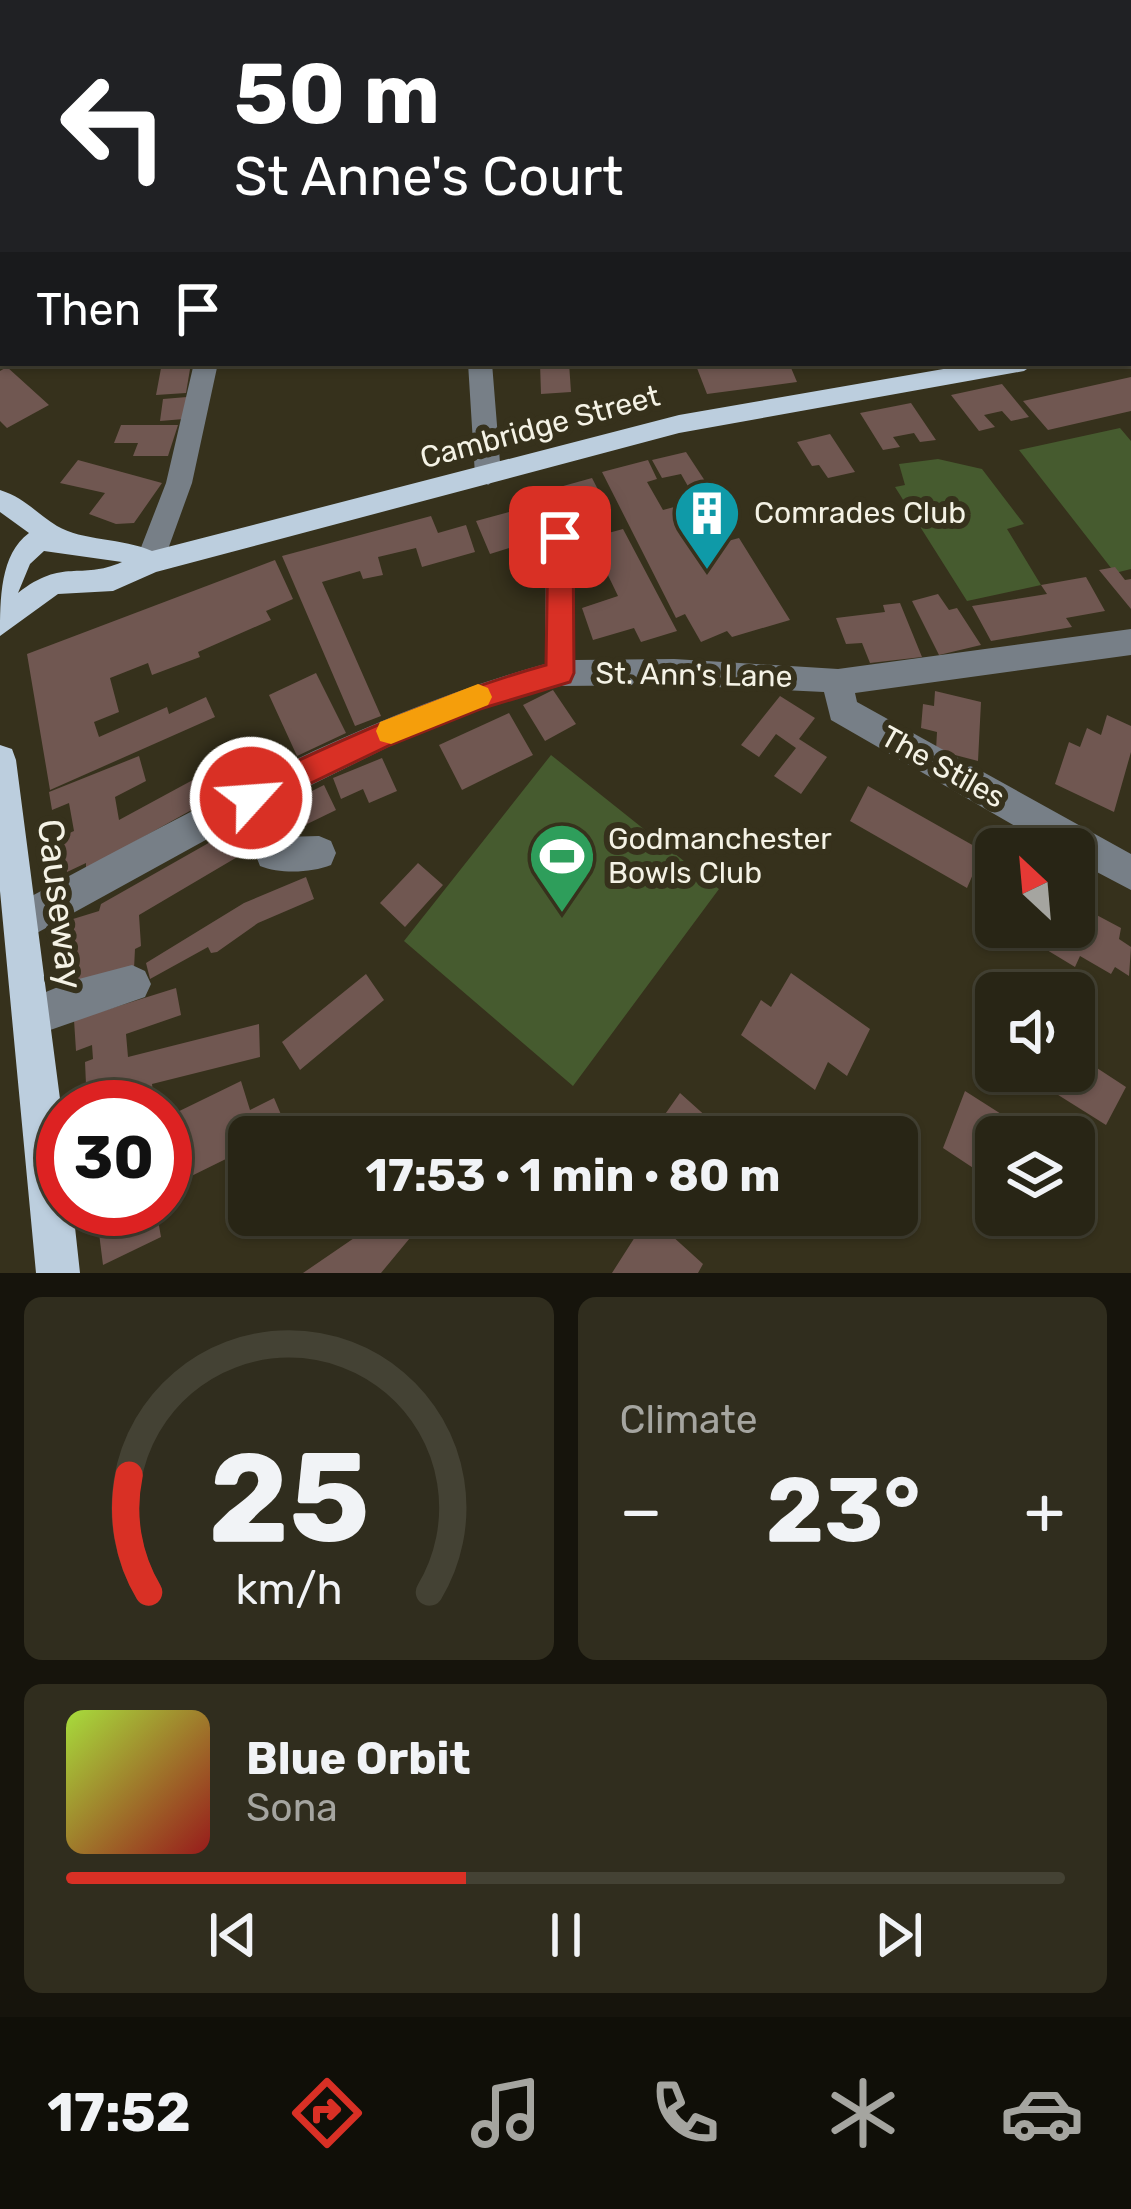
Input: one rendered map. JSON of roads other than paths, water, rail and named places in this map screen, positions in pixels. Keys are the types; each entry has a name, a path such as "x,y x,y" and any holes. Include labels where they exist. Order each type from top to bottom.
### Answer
{"main road":[{"name":"Cambridge Street","path":"52,583 113,579 149,563 750,409 1006,366"},
{"path":"0,500 63,539 78,563 0,624"},
{"path":"8,555 63,539 123,548 149,563"},
{"path":"8,555 22,580 52,583"},
{"path":"0,604 8,555"},
{"name":"Causeway","path":"0,760 22,921 58,1273"}],"street":[{"path":"149,563 179,483 205,366"},
{"path":"480,366 488,476"},
{"path":"560,537 560,673"},
{"name":"St. Ann's Lane","path":"22,921 251,798 379,736 476,697 560,673 814,676 838,682 1131,642"},
{"name":"The Stiles","path":"838,682 842,710 1131,872"},
{"path":"251,798 272,854 319,853"},
{"path":"32,1017 75,999 132,984"}],"place":[{"name":"Comrades Club","path":"707,572"},
{"name":"Godmanchester Bowls Club","path":"562,915"}]}
